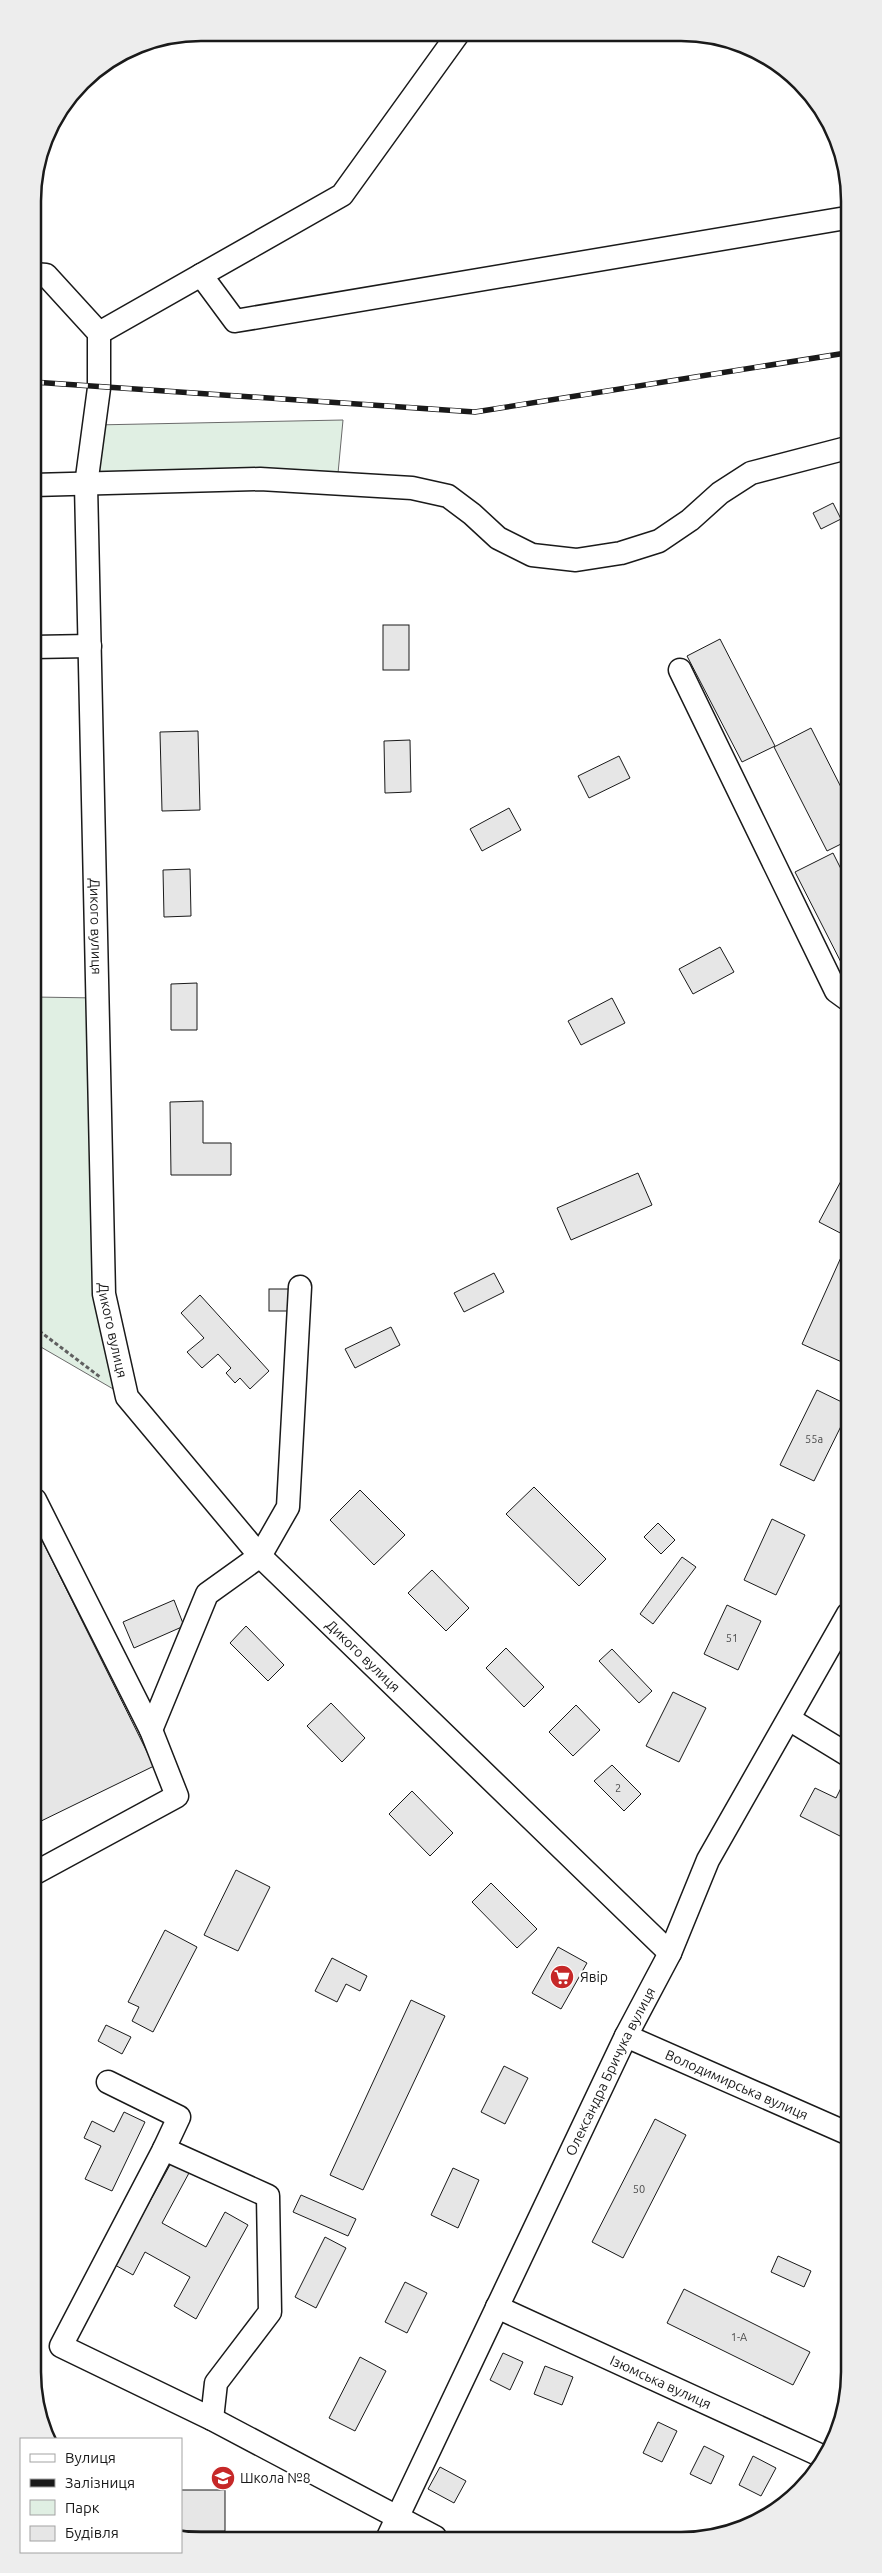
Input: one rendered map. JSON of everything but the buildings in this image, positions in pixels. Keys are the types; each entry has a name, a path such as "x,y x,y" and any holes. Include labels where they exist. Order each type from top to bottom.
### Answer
{"street":[{"path":"42,275 46,275 99,333 342,195 453,41"},
{"path":"201,275 235,320 841,219"},
{"name":"Дикого вулиця","path":"99,333 99,388 86,485 104,1294 126,1397 260,1556 670,1953"},
{"path":"42,485 260,479 412,488 448,496 472,514 498,538 532,555 576,560 621,553 659,541 690,520 720,493 751,473 841,450"},
{"path":"42,647 90,646"},
{"path":"680,670 836,991 841,995"},
{"path":"151,1730 207,1594 260,1556 288,1507 300,1287"},
{"path":"41,1513 151,1730 177,1796 41,1870"},
{"name":"Олександра Бричука вулиця","path":"392,2528 626,2036 670,1953 708,1860 840,1628"},
{"path":"789,1719 840,1749"},
{"name":"Володимирська вулиця","path":"626,2036 840,2130"},
{"path":"108,2082 179,2117 61,2346 212,2419 392,2528 411,2532"},
{"path":"164,2149 268,2196 270,2312 216,2383 212,2419"},
{"name":"Ізюмська вулиця","path":"497,2307 818,2454"}],"path":[{"path":"41,1333 126,1397"}],"green space":[{"path":"343,420 337,484 86,485 94,425"},
{"path":"42,997 98,998 104,1294 127,1397 41,1347"}],"railway":[{"path":"42,383 475,412 841,354"}],"place":[{"name":"Явiр","path":"562,1977"},
{"name":"Школа №8","path":"223,2478"}]}
